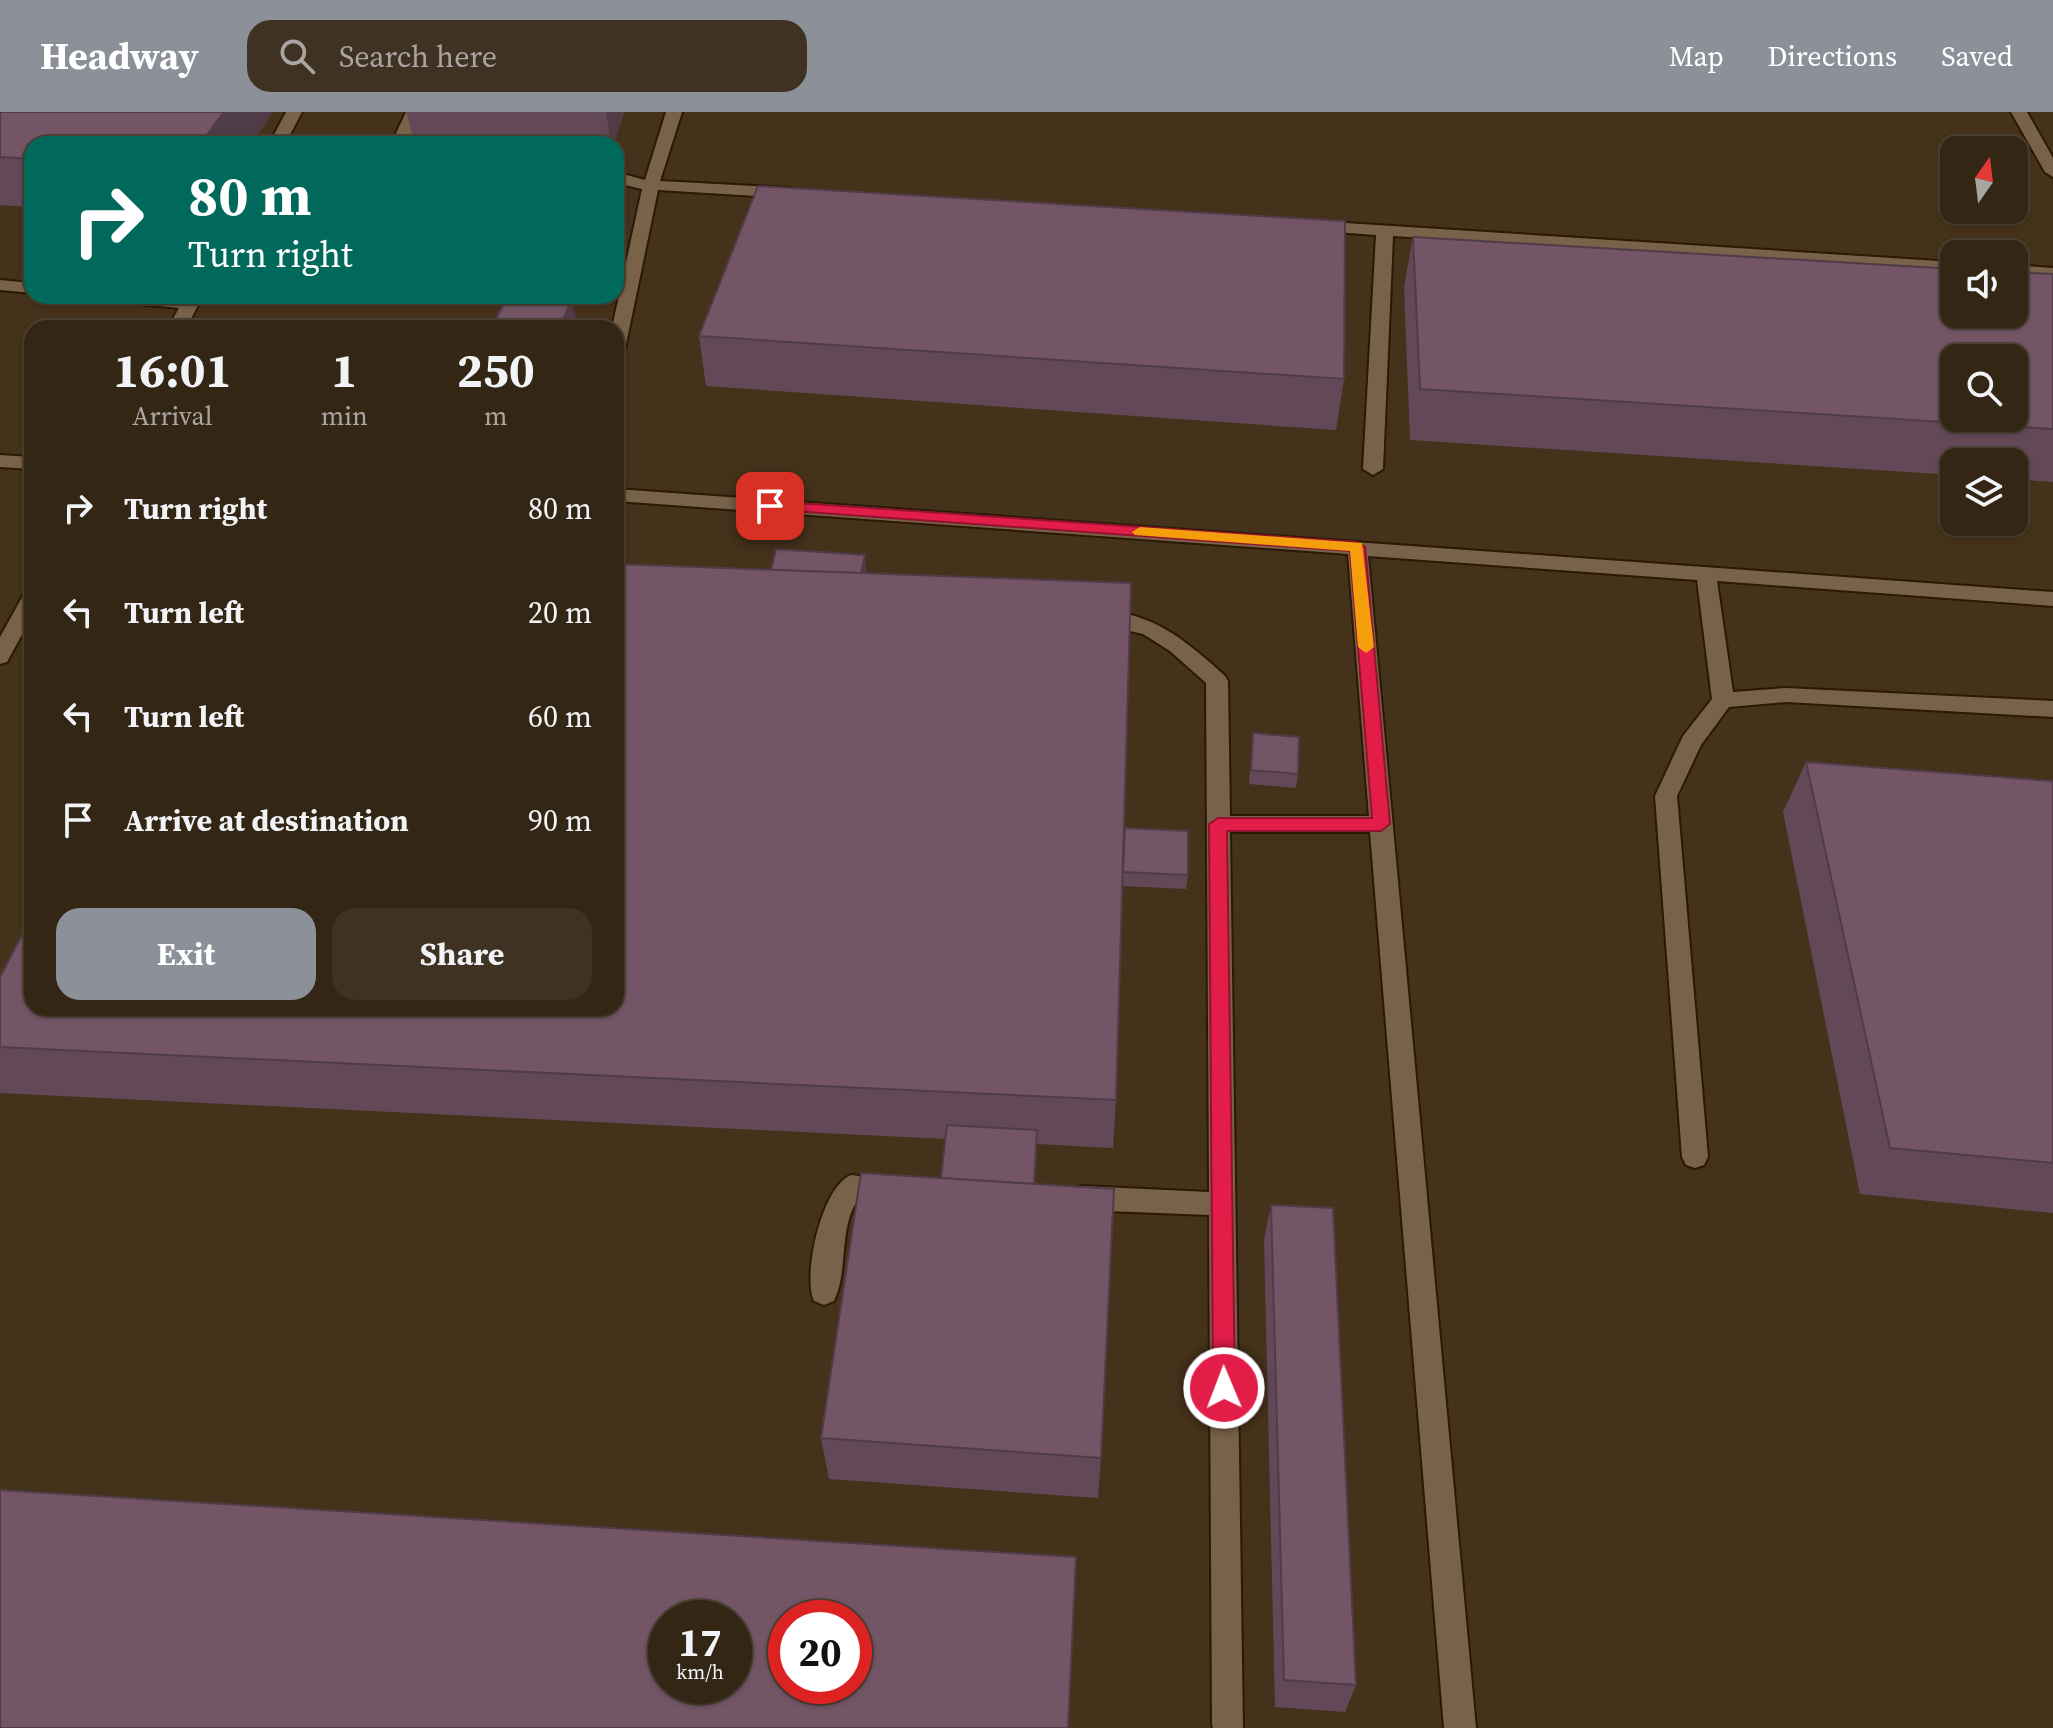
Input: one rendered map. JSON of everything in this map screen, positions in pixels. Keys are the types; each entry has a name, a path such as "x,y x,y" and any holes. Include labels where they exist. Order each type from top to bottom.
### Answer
{"street":[{"path":"281,136 294,112"},
{"path":"403,136 414,112"},
{"path":"622,320 651,185 674,112"},
{"path":"2019,112 2053,172"},
{"path":"624,180 633,184 811,195"},
{"path":"1289,225 1940,266"},
{"path":"1373,469 1385,231"},
{"path":"2028,271 2053,273"},
{"path":"0,285 24,287"},
{"path":"0,461 24,462"},
{"path":"624,496 2053,599"},
{"path":"1357,547 1460,1728"},
{"path":"1695,1157 1666,796 1691,742 1723,700 1706,573"},
{"path":"0,657 24,612"},
{"path":"1072,616 1119,617 1164,633 1217,681 1228,1725"},
{"path":"1723,700 1786,695 2053,709"},
{"path":"1218,824 1381,824"},
{"path":"824,1292 834,1217 851,1187 913,1190"},
{"path":"1049,1197 1222,1204"}],"building":[{"path":"0,112 224,112 206,136 24,136 24,158 0,157"},
{"path":"758,186 1345,221 1344,379 699,336"},
{"path":"1413,237 1940,268 1940,328 2028,328 2028,273 2053,274 2053,429 2028,427 2028,344 1940,344 1940,422 1420,389"},
{"path":"504,304 570,304 563,320 495,320"},
{"path":"776,549 865,555 861,573 771,570"},
{"path":"624,564 1131,583 1116,1100 0,1047 0,977 24,931 24,1016 624,1016"},
{"path":"1253,733 1299,737 1298,774 1251,770"},
{"path":"1806,762 2053,781 2053,1163 1890,1148"},
{"path":"1125,828 1188,831 1188,875 1123,872"},
{"path":"947,1125 1037,1130 1034,1184 941,1178"},
{"path":"861,1173 1114,1189 1101,1458 821,1438"},
{"path":"1271,1205 1333,1208 1356,1685 1284,1680"},
{"path":"0,1490 1076,1557 1068,1728 0,1728"}],"slow traffic":[{"path":"1140,532 1357,547 1366,647"}],"route":[{"path":"770,506 1357,547 1381,824 1218,824 1224,1388"}]}
